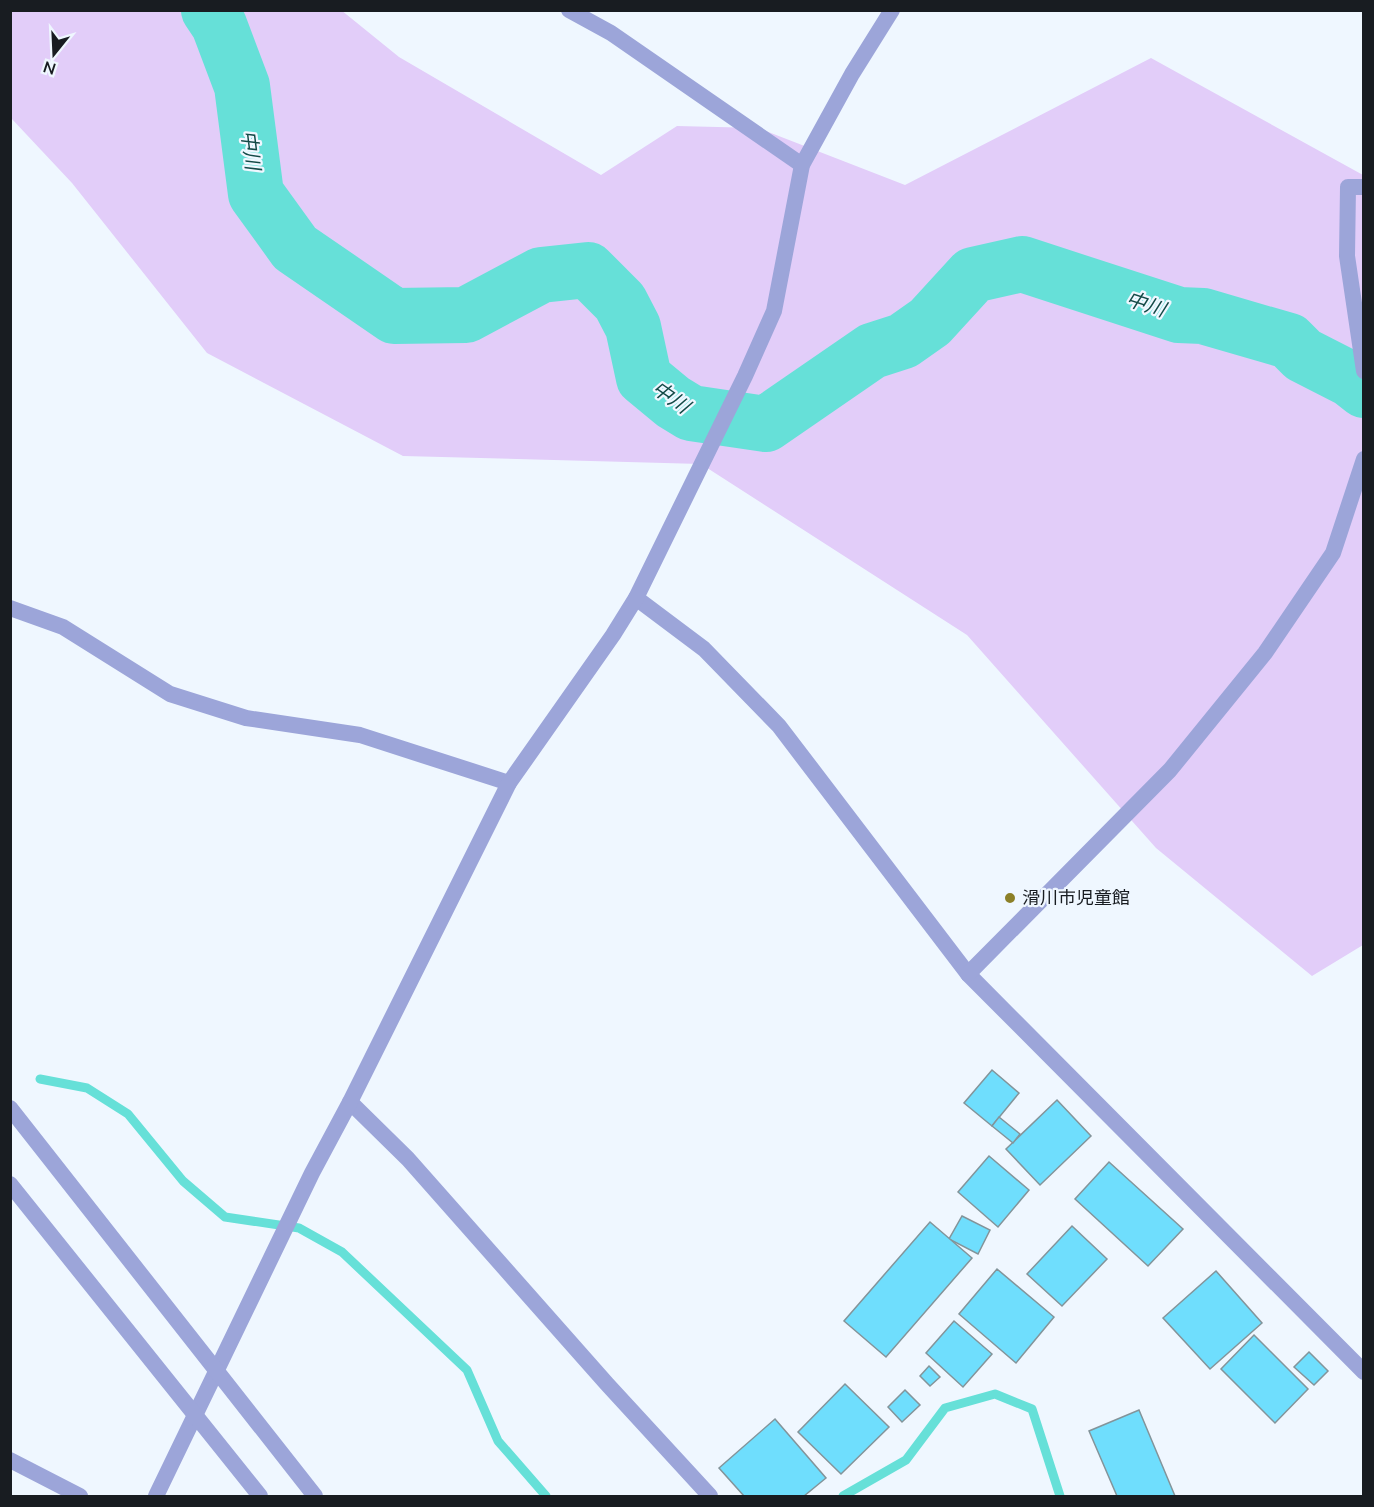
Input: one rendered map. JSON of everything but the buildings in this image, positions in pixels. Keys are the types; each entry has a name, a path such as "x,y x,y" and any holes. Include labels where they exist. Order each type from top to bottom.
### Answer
{"street":[{"path":"569,10 611,33 802,165"},
{"path":"156,1497 312,1173 350,1102 509,783 613,635 636,598 746,376 774,310 802,165 852,74 892,10"},
{"path":"1364,187 1348,187 1347,256 1364,371"},
{"path":"968,974 1170,770 1265,653 1333,553 1364,459"},
{"path":"636,598 704,649 779,726 968,974 1364,1372"},
{"path":"10,608 63,627 170,694 246,718 360,735 509,783"},
{"path":"350,1102 408,1159 710,1497"},
{"path":"10,1108 315,1497"},
{"path":"10,1184 260,1497"},
{"path":"10,1460 80,1497"}],"shaded area":[{"path":"341,10 399,57 601,175 677,126 758,128 905,185 1151,58 1363,175 1363,945 1312,976 1156,848 967,635 701,464 403,456 207,353 72,183 11,118 11,11"}],"waterway":[{"name":"中川","path":"209,10 219,25 242,86 256,194 295,248 394,316 466,315 541,275 588,270 620,302 633,327 644,378 673,402 691,413 766,424 872,351 903,341 930,322 973,275 1022,264 1179,315 1203,316 1289,341 1303,355 1350,379 1364,390"},
{"path":"40,1079 87,1088 128,1114 183,1181 225,1217 299,1228 342,1252 467,1370 498,1441 546,1496"},
{"path":"843,1496 906,1460 945,1408 995,1394 1032,1409 1060,1496"}],"place":[{"name":"滑川市児童館","path":"1010,898"}]}
